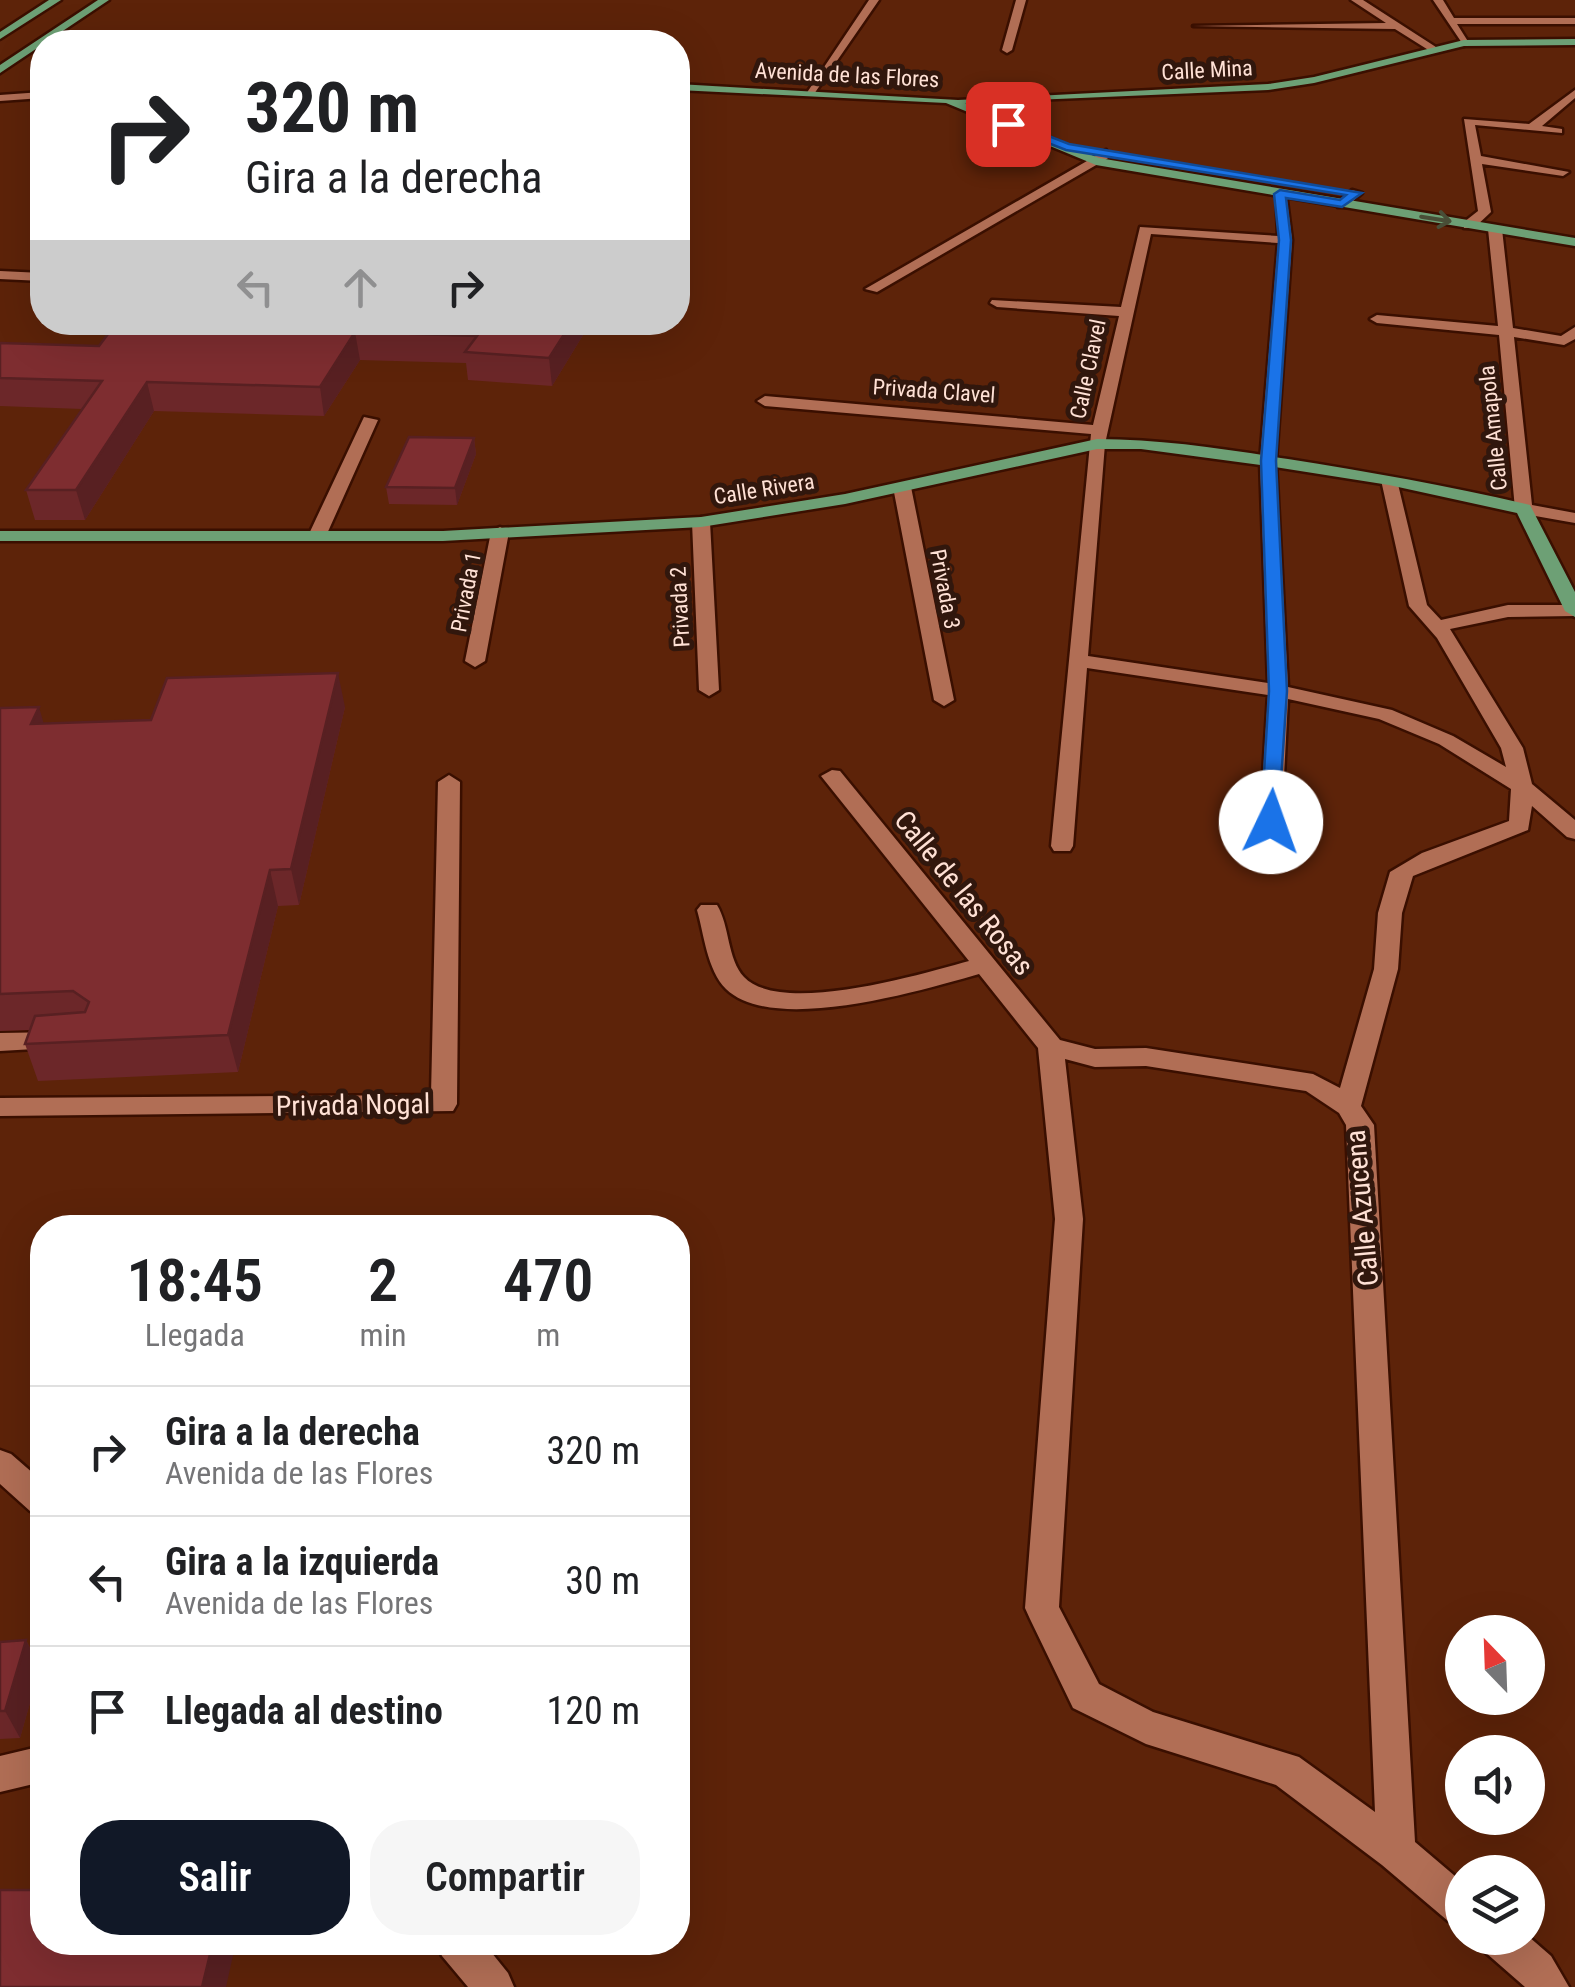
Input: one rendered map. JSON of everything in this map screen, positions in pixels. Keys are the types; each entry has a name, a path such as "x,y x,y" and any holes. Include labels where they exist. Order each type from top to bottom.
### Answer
{"main road":[{"path":"0,36 56,0"},
{"path":"58,30 104,0"},
{"name":"Calle Mina","path":"948,100 1268,87 1314,80 1464,43 1575,42"},
{"path":"0,70 30,49"},
{"name":"Avenida de las Flores","path":"690,87 948,100 1101,157 1280,194 1575,242"},
{"name":"Avenida de las Flores","path":"1101,157 1575,228"},
{"name":"Calle Rivera","path":"0,536 317,536 700,522 902,488 1099,437 1389,480 1524,509"},
{"name":"Calle Amapola","path":"1524,509 1575,610"}],"street":[{"path":"810,92 874,0"},
{"path":"1007,50 1020,0"},
{"path":"1356,0 1434,50"},
{"path":"1438,0 1464,43"},
{"path":"1450,21 1575,21"},
{"path":"1198,26 1398,26"},
{"path":"1533,127 1575,93"},
{"path":"0,98 30,96"},
{"path":"1469,225 1486,212 1468,120 1558,131"},
{"path":"872,289 1101,157"},
{"path":"1474,159 1564,172"},
{"path":"1342,204 1356,193"},
{"path":"1269,854 1278,691 1268,461 1285,240 1280,194"},
{"name":"Calle Amapola","path":"1495,229 1524,509"},
{"name":"Calle Clavel","path":"1062,846 1099,437 1145,230 1285,240"},
{"path":"0,276 30,277"},
{"path":"997,303 1126,312"},
{"path":"1377,319 1506,330 1564,341 1575,331"},
{"name":"Privada Clavel","path":"765,401 1099,437"},
{"path":"317,536 370,420"},
{"path":"1389,480 1418,606 1438,626 1512,748 1522,786"},
{"name":"Privada 3","path":"902,488 944,700"},
{"path":"1524,509 1575,518"},
{"name":"Privada 2","path":"700,522 709,690"},
{"name":"Privada 1","path":"475,660 500,532"},
{"path":"1438,626 1508,610 1575,610"},
{"path":"1077,660 1278,691 1385,714 1446,740 1522,786 1575,832"},
{"name":"Calle de las Rosas","path":"832,776 1051,1046"},
{"name":"Privada Nogal","path":"0,1107 444,1104 449,782"},
{"name":"Calle Azucena","path":"1396,1851 1360,1126 1348,1106 1386,969 1390,913 1402,872 1434,853 1520,825 1522,786"},
{"path":"709,910 732,980 745,994 777,1000 834,999 887,991 984,966"},
{"path":"0,1042 85,1041"},
{"path":"1348,1106 1313,1082 1146,1057 1095,1058 1051,1046 1069,1219 1042,1608 1086,1696 1146,1728 1286,1770 1396,1851 1445,1893"},
{"path":"0,1464 30,1490"},
{"path":"0,1774 30,1767"},
{"path":"467,1955 494,1987"},
{"path":"1520,1955 1538,1970 1549,1987"}],"building":[{"path":"107,335 353,335 320,387 147,382 76,490 26,490 102,381 0,378 0,343 99,346"},
{"path":"446,335 564,335 549,358 465,352 477,336"},
{"path":"409,437 474,438 455,488 386,487"},
{"path":"338,673 291,869 270,870 228,1035 25,1044 35,1016 85,1012 89,1002 73,991 0,994 0,708 39,707 31,724 151,720 167,678"},
{"path":"26,1640 5,1711 0,1711 0,1642"},
{"path":"0,1890 30,1890 30,1955 210,1955 202,1987 0,1987"}],"route":[{"path":"1008,124 1066,146 1356,193 1342,204 1280,194 1285,240 1268,461 1278,691 1271,822"}]}
